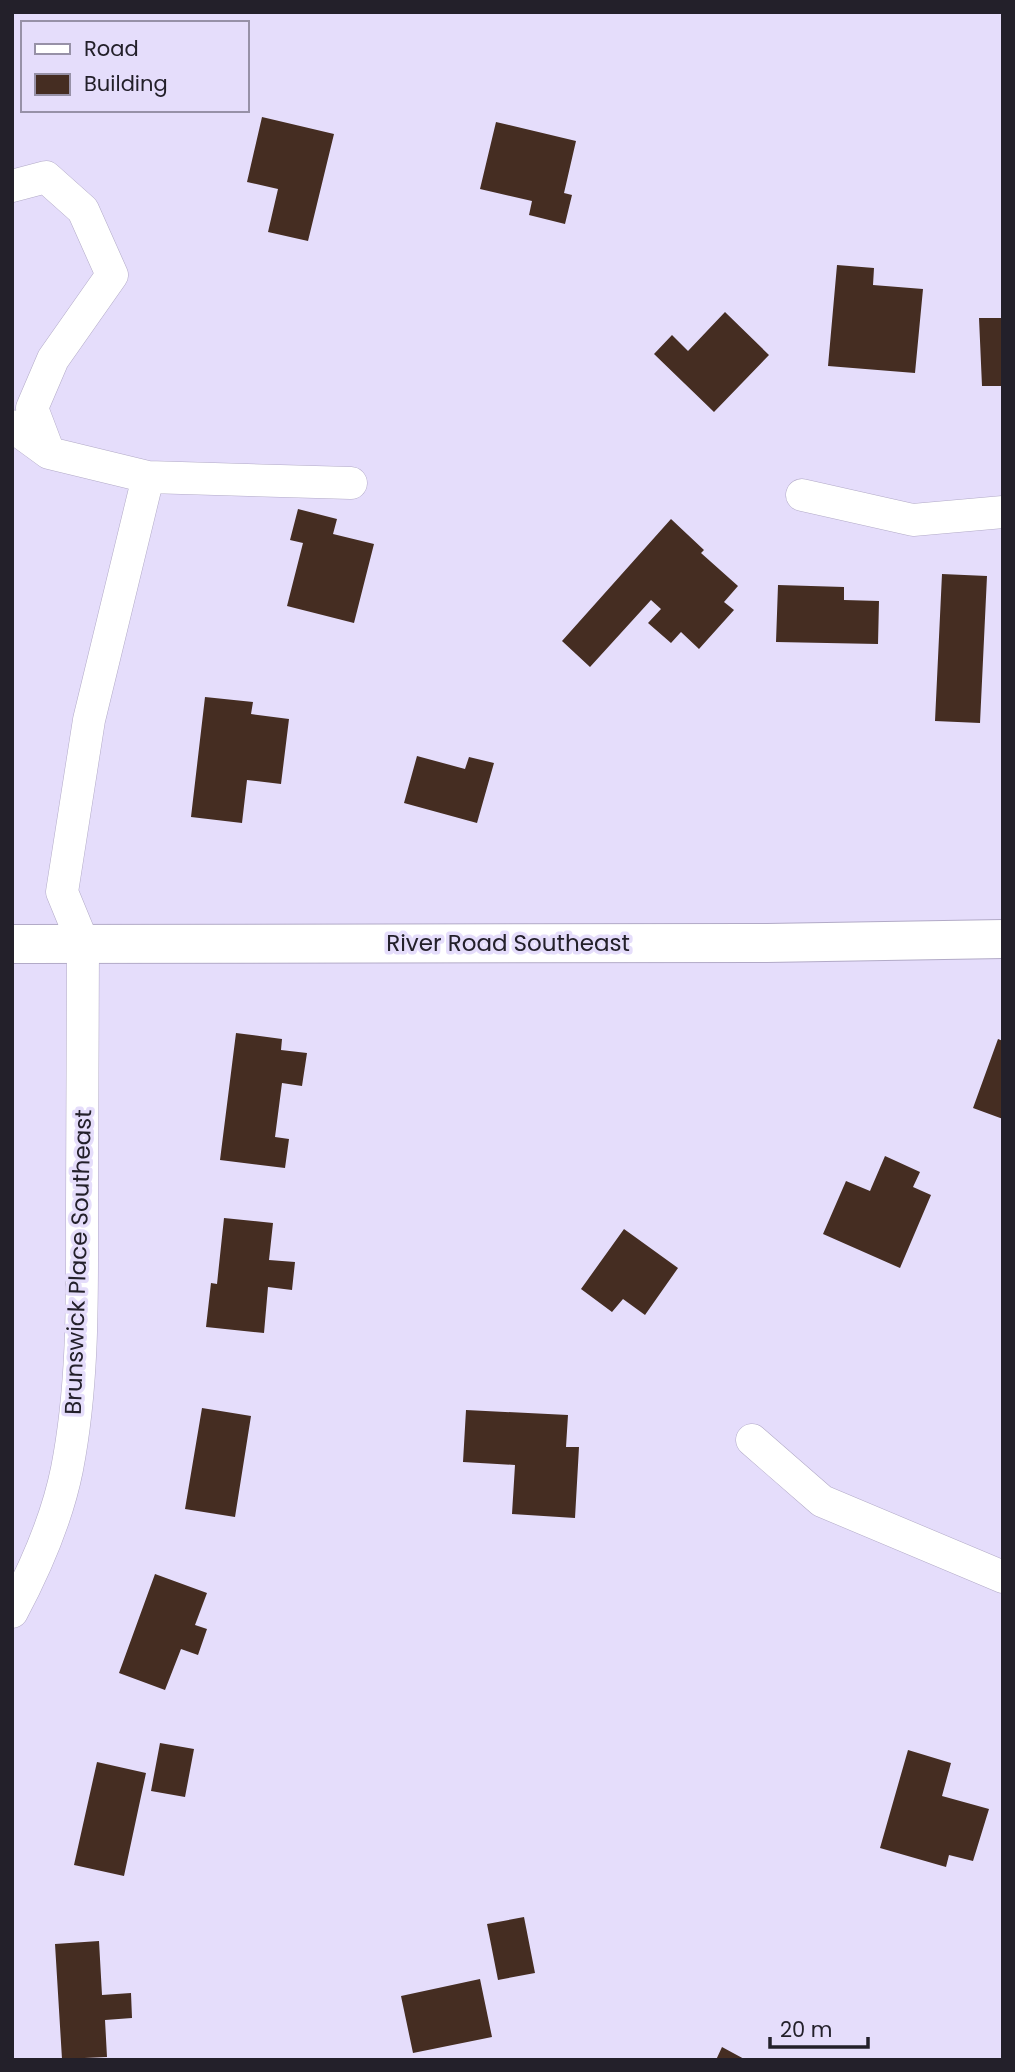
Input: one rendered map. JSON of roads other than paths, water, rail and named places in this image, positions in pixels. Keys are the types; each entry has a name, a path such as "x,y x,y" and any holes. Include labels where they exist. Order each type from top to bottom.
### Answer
{"main road":[{"name":"River Road Southeast","path":"12,944 767,943 1003,939"}],"street":[{"path":"12,186 46,177 83,210 112,275 53,359 32,408 49,453"},
{"path":"12,426 49,453 148,477 351,483"},
{"path":"83,943 62,892 89,720 148,477"},
{"path":"802,495 913,520 1003,512"},
{"name":"Brunswick Place Southeast","path":"12,1612 34,1572 53,1520 67,1471 74,1422 82,1292 83,943"},
{"path":"752,1440 821,1501 1003,1577"}]}
